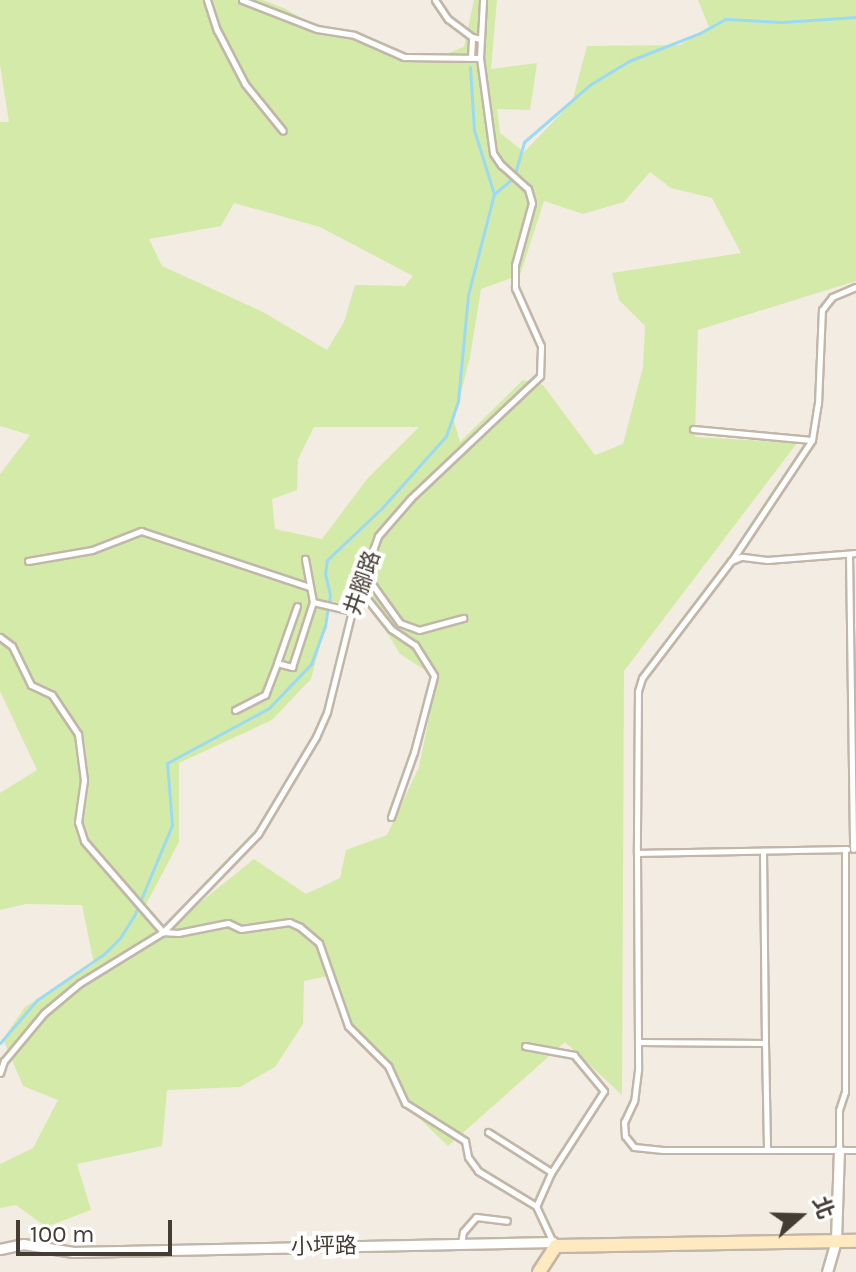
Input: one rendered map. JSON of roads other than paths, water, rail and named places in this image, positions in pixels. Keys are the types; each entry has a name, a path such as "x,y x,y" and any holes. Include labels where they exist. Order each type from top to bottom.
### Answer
{"street":[{"path":"827,1272 836,1240 839,1150"},
{"name":"小坪路","path":"0,1249 23,1244 73,1252 461,1244 856,1241"},
{"path":"539,1272 554,1244"}],"lane":[{"path":"207,0 217,30 245,84 283,131"},
{"path":"242,0 317,29 354,35 404,57 480,58"},
{"path":"435,0 448,19 472,37 481,39"},
{"name":"井腳路","path":"0,1073 4,1061 44,1013 80,983 163,932 258,834 316,737 327,712 352,611 378,536 411,498 540,376 541,346 515,288 515,265 532,203 528,189 501,165 493,153 480,58 483,0"},
{"path":"471,58 472,37"},
{"path":"856,287 832,297 822,310 818,404 812,440 731,561 642,678 638,691 639,1042 634,1101 624,1122 625,1136 634,1147 856,1150"},
{"path":"693,429 812,440"},
{"path":"28,561 92,550 141,531 309,587"},
{"path":"731,561 741,557 767,560 852,553 851,849 845,1092 839,1110 839,1150"},
{"path":"277,663 292,667 313,602 305,559"},
{"path":"363,580 374,587 400,623 419,630 463,618"},
{"path":"359,589 391,629 415,645 434,676 414,752 391,817"},
{"path":"313,602 352,611"},
{"path":"235,710 265,695 297,606"},
{"path":"0,637 12,646 31,685 52,695 78,734 84,780 78,822 84,841 163,932 178,933 228,923 241,929 289,922 300,927 319,943 348,1026 388,1066 405,1103 465,1141 468,1157 478,1171 536,1206 554,1244"},
{"path":"637,853 851,849"},
{"path":"763,851 767,1150"},
{"path":"639,1042 765,1043"},
{"path":"525,1046 574,1055 591,1071 604,1091 551,1173 536,1206"},
{"path":"488,1132 551,1173"},
{"path":"461,1244 463,1232 476,1217 507,1221"}],"waterway":[{"path":"0,1043 37,1000 104,954 120,938 134,916 172,825 167,763 269,708 311,664 325,626 330,595 325,574 327,560 382,508 446,436 458,401 468,295 494,194 514,177 524,142 591,84 629,61 700,33 725,19 782,22 856,17"},
{"path":"470,67 474,130 494,194"}]}
